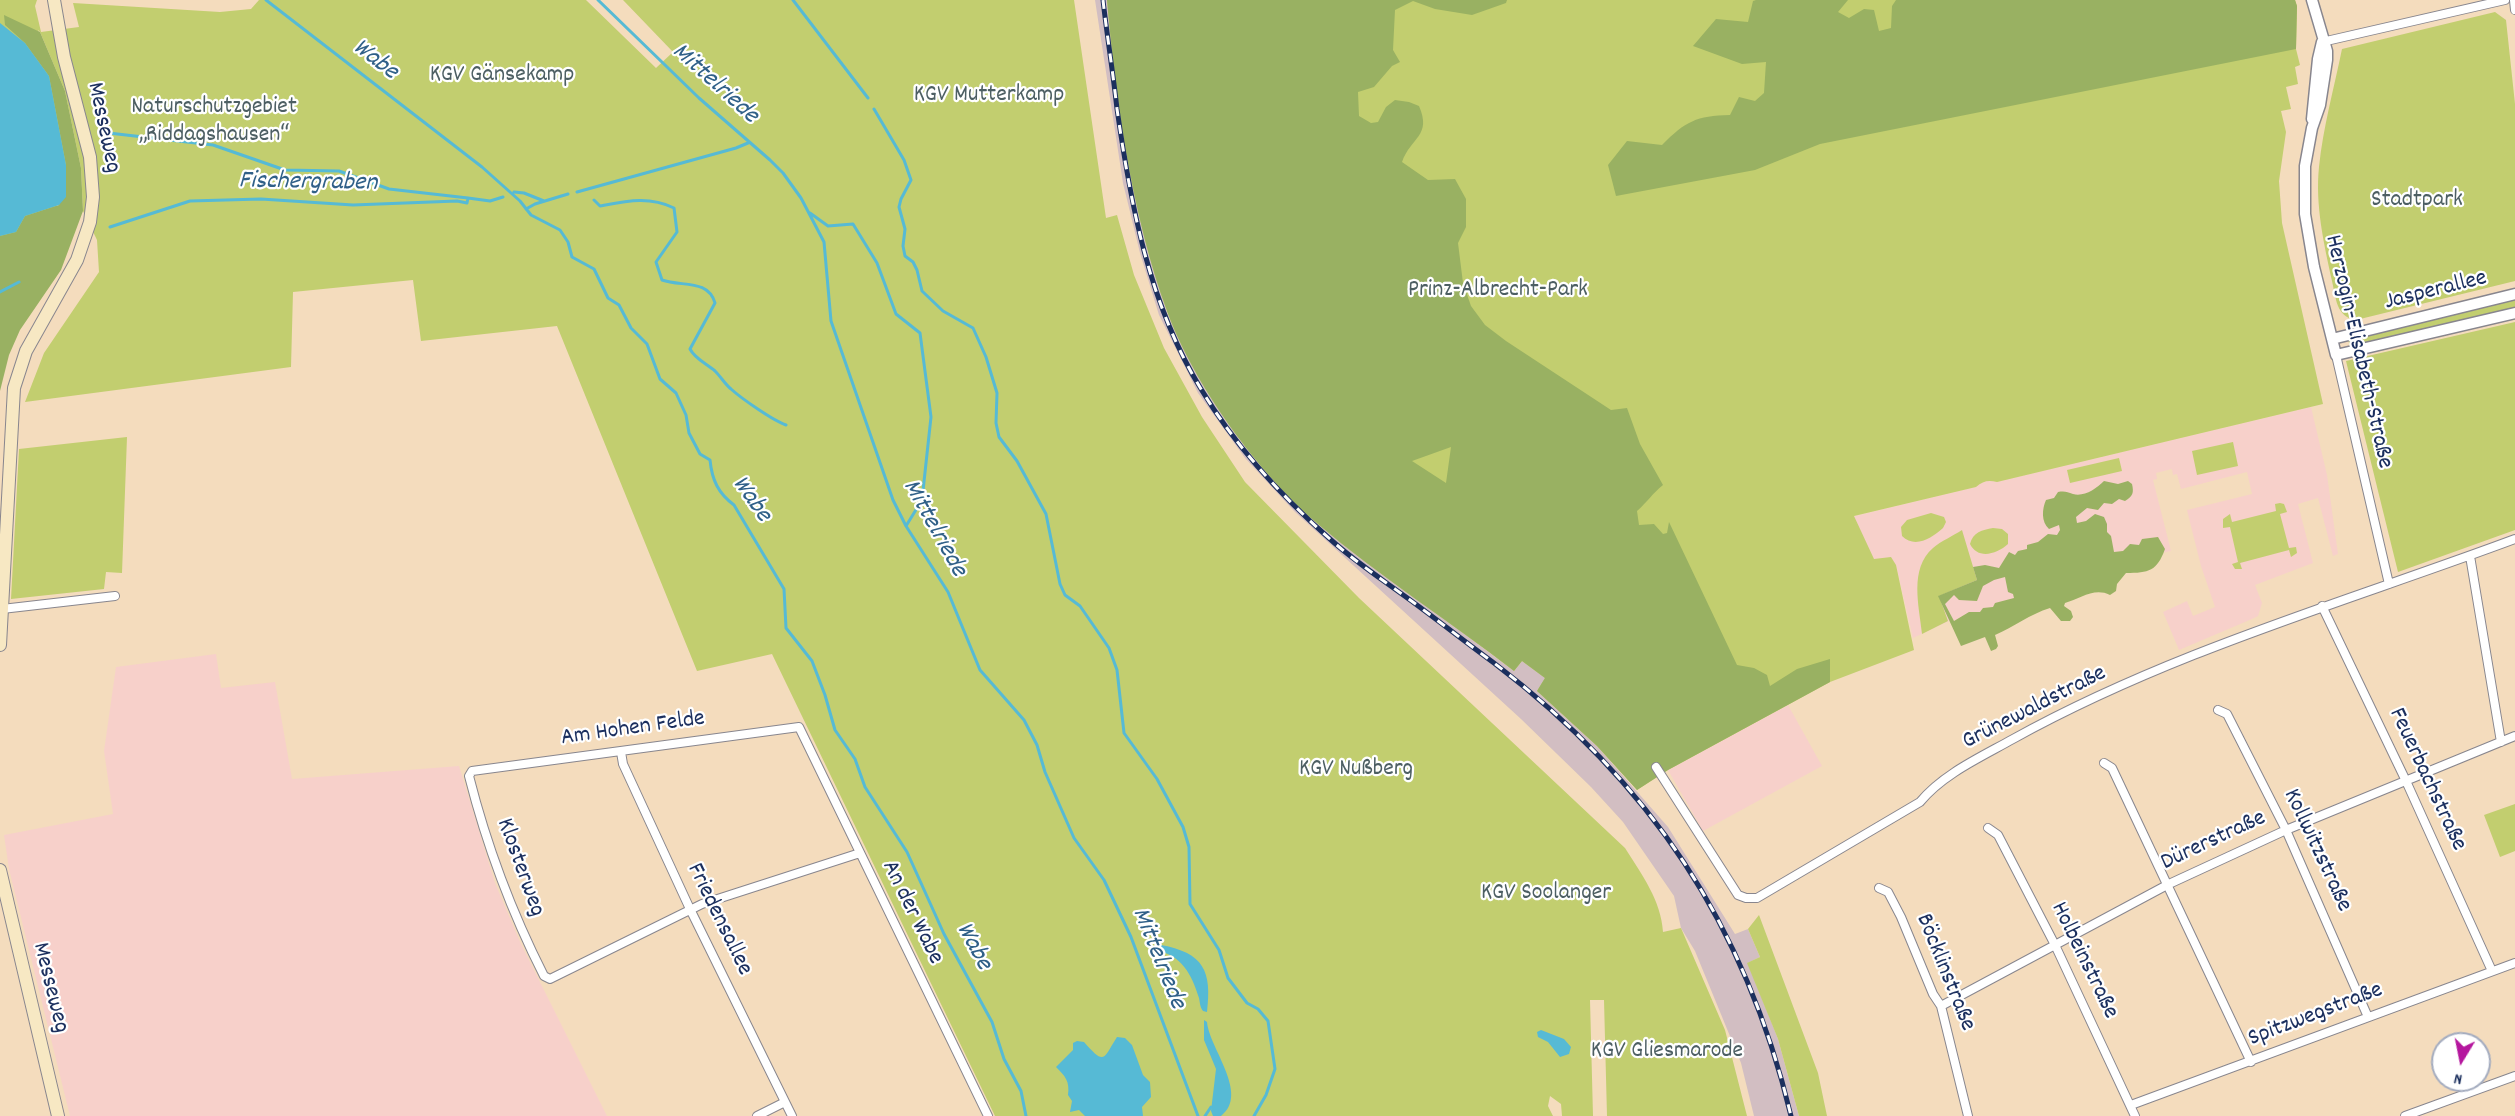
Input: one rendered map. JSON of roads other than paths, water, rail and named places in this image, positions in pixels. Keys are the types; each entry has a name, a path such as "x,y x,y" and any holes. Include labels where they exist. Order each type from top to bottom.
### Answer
{"main road":[{"name":"Messeweg","path":"0,645 14,388 26,351 77,260 90,222 93,197 90,157 64,57 54,0"},
{"name":"Messeweg","path":"0,870 58,1116"}],"street":[{"name":"Herzogin-Elisabeth-Straße","path":"2312,0 2322,42 2305,166 2306,214 2313,258 2389,584"},
{"path":"2322,42 2505,0"},
{"path":"2514,0 2515,10"},
{"name":"Jasperallee","path":"2332,339 2515,294"},
{"name":"Jasperallee","path":"2336,355 2515,313"},
{"name":"Grünewaldstraße","path":"1656,767 1738,895 1756,898 1893,819 1920,802 1933,786 2036,727 2164,666 2322,606 2515,539"},
{"path":"2470,556 2501,742"},
{"path":"2,609 115,596"},
{"name":"Feuerbachstraße","path":"2322,606 2406,780 2492,971"},
{"name":"Kollwitzstraße","path":"2218,710 2228,714 2286,830 2368,1017"},
{"name":"Am Hohen Felde","path":"472,771 799,727"},
{"name":"An der Wabe","path":"799,727 984,1115"},
{"name":"Dürerstraße","path":"1941,1006 2169,884 2286,830 2515,736"},
{"name":"Friedensallee","path":"621,752 623,764 690,909 792,1116"},
{"path":"2104,764 2112,768 2169,884 2251,1062"},
{"name":"Klosterweg","path":"472,771 469,777 492,856 512,909 544,976 550,979 690,909"},
{"name":"Holbeinstraße","path":"1988,828 1998,835 2055,945 2135,1116"},
{"path":"690,909 860,853"},
{"name":"Böcklinstraße","path":"1879,888 1888,892 1897,908 1933,994 1941,1006 1968,1116"},
{"name":"Spitzwegstraße","path":"2131,1105 2515,963"},
{"path":"2405,1116 2515,1076"},
{"path":"757,1116 785,1102"}],"water":[{"path":"0,23 25,43 49,76 66,165 66,197 59,205 25,216 16,232 0,236"},
{"path":"1161,945 1187,953 1202,966 1208,985 1207,1012 1203,1011 1200,1005 1189,973 1179,961 1156,950 1155,946"},
{"path":"1204,1020 1207,1022 1209,1033 1230,1083 1229,1107 1221,1116 1213,1116 1211,1111 1216,1069 1204,1040"},
{"path":"1541,1030 1564,1039 1571,1047 1569,1054 1560,1057 1548,1042 1538,1037 1537,1032"},
{"path":"1117,1037 1125,1038 1132,1045 1143,1075 1150,1082 1151,1097 1142,1107 1143,1116 1085,1116 1079,1110 1070,1112 1072,1101 1068,1095 1067,1082 1056,1067 1073,1050 1073,1043 1077,1041 1084,1042 1096,1054 1103,1057"}],"waterway":[{"name":"Wabe","path":"266,0 482,167 520,201 531,215 560,230 568,242 572,257 594,269 608,298 619,305 631,328 647,344 660,379 676,393 686,415 689,433 700,454 710,460 717,486 734,505 784,589 786,628 812,661 835,730 855,759 865,787 907,852 944,934 992,1022 1004,1059 1021,1091 1026,1116"},
{"name":"Mittelriede","path":"598,0 699,98 770,160 783,173 801,198 824,242 831,321 893,500 906,526 948,592 980,670 1024,720 1037,745 1045,772 1074,838 1104,880 1131,937 1198,1116"},
{"path":"793,0 868,98"},
{"path":"874,109 904,160 911,180 899,207 905,229 903,246 905,256 913,262 917,270 922,291 943,311 973,328 986,357 997,393 996,423 999,437 1017,461 1046,514 1060,584 1065,595 1080,606 1109,648 1117,670 1124,733 1157,779 1183,827 1189,847 1190,904 1219,950 1228,978 1247,1003 1258,1009 1268,1021 1275,1069 1266,1095 1254,1116"},
{"path":"100,132 213,145 285,170 339,171 389,189 468,198"},
{"path":"577,192 748,143"},
{"name":"Fischergraben","path":"514,192 524,193 544,201"},
{"name":"Fischergraben","path":"526,209 568,194"},
{"name":"Fischergraben","path":"110,227 190,201 261,199 353,205 457,201 467,203 468,198 490,201 503,197"},
{"path":"594,200 600,206 629,201 647,201 674,208 677,232 656,262 662,280 693,285 707,290 715,303 690,349 692,353 750,404 786,425"},
{"path":"810,213 828,226 853,224 877,263 896,314 920,333 931,417 922,500 906,526"},
{"name":"Fischergraben","path":"0,292 19,282"},
{"path":"1205,1116 1211,1107"}],"railway":[{"path":"1103,0 1122,145 1145,254 1168,323 1201,389 1243,449 1276,487 1312,522 1367,569 1494,663 1550,709 1600,757 1644,808 1684,862 1718,920 1747,981 1771,1046 1791,1116"}],"park label":[{"name":"KGV Gänsekamp","path":"502,77"},
{"name":"KGV Mutterkamp","path":"989,97"},
{"name":"Naturschutzgebiet „Riddagshausen“","path":"214,123"},
{"name":"Stadtpark","path":"2417,202"},
{"name":"Prinz-Albrecht-Park","path":"1498,292"},
{"name":"KGV Nußberg","path":"1356,771"},
{"name":"KGV Soolanger","path":"1546,895"},
{"name":"KGV Gliesmarode","path":"1667,1053"}]}
